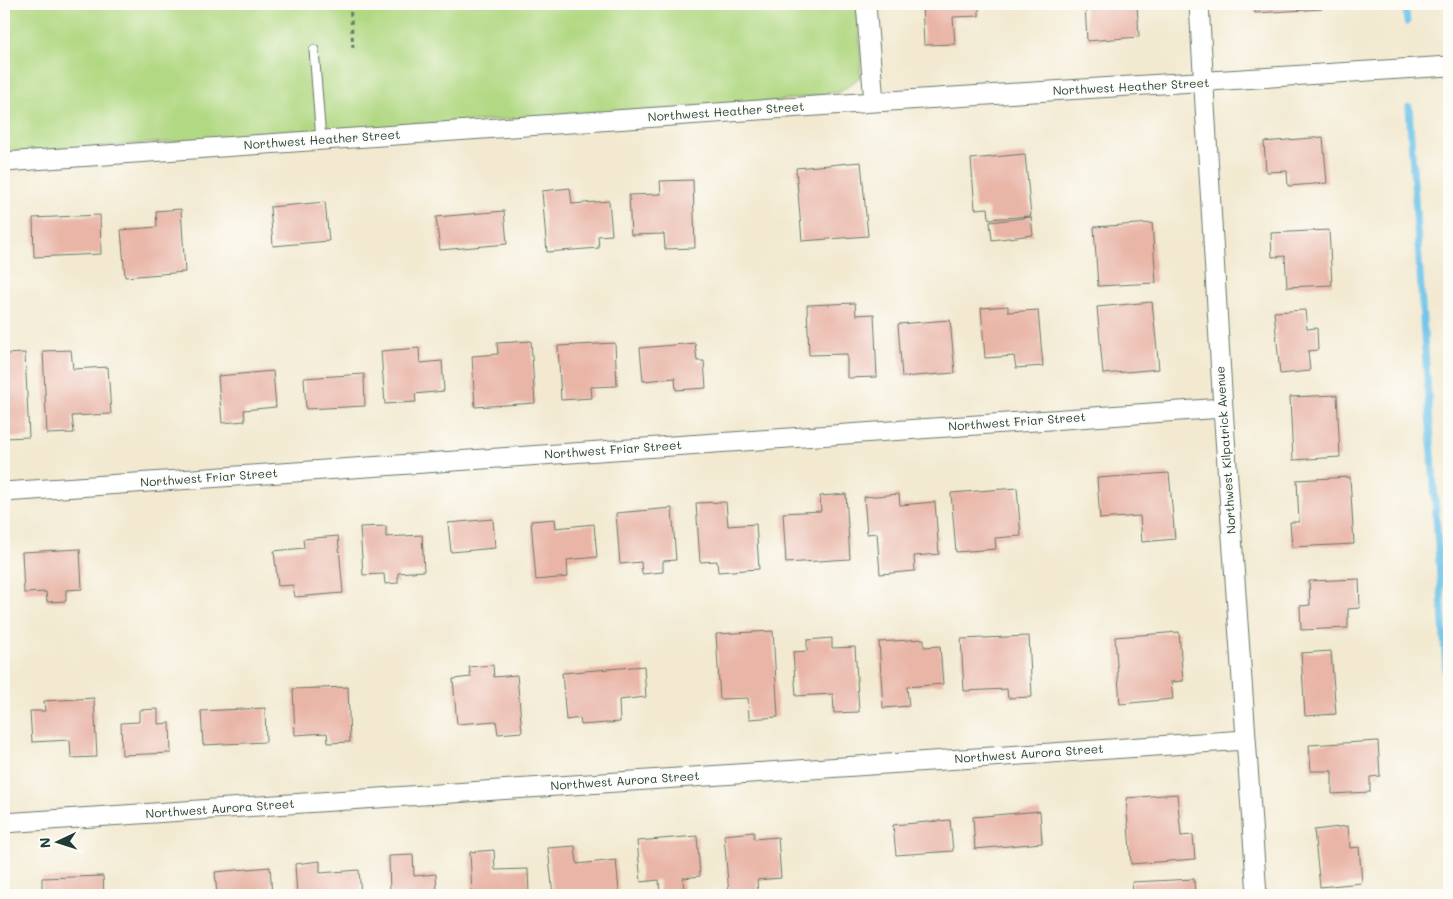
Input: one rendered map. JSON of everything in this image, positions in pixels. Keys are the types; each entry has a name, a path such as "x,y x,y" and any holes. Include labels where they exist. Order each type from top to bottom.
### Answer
{"street":[{"path":"866,4 874,102"},
{"name":"Northwest Kilpatrick Avenue","path":"1199,4 1223,408 1257,895"},
{"name":"Northwest Heather Street","path":"4,162 874,102 1449,66"},
{"name":"Northwest Friar Street","path":"4,492 1223,408"},
{"name":"Northwest Aurora Street","path":"4,823 1245,740"}],"lane":[{"path":"314,50 321,140"}],"path":[{"path":"350,4 353,48"}],"green space":[{"path":"4,4 857,4 861,56 860,77 840,92 776,101 4,153"}],"building":[{"path":"922,4 979,4 979,16 953,17 955,44 924,45"},
{"path":"1085,4 1137,4 1139,37 1087,41"},
{"path":"1255,4 1321,4 1322,9 1255,13"},
{"path":"1323,137 1327,183 1288,186 1287,171 1266,172 1264,142"},
{"path":"1025,154 1031,216 989,219 988,208 975,209 971,159"},
{"path":"861,162 868,236 802,241 796,168"},
{"path":"693,180 695,248 665,249 664,234 631,235 629,195 661,194 660,181"},
{"path":"570,188 572,204 609,201 612,235 598,236 599,248 547,252 542,191"},
{"path":"325,202 329,241 273,246 270,207"},
{"path":"181,209 185,272 125,277 121,230 157,227 156,211"},
{"path":"504,211 507,244 440,250 436,217"},
{"path":"100,215 101,254 34,257 33,218"},
{"path":"1031,217 1033,235 992,240 990,222"},
{"path":"1152,223 1156,283 1098,286 1094,227"},
{"path":"1329,230 1332,285 1287,287 1285,256 1272,257 1271,233"},
{"path":"1152,302 1159,369 1103,374 1097,307"},
{"path":"855,303 856,315 874,314 877,377 847,378 847,354 809,355 807,305"},
{"path":"1008,306 1008,312 1038,310 1043,366 1016,368 1014,356 985,358 981,308"},
{"path":"1305,310 1307,329 1317,328 1318,350 1308,351 1310,371 1280,374 1274,312"},
{"path":"950,320 955,373 902,377 898,324"},
{"path":"531,341 535,403 475,407 472,356 498,354 497,343"},
{"path":"615,343 617,386 591,387 592,398 561,400 558,346"},
{"path":"695,343 697,361 704,361 706,388 676,390 675,378 643,381 640,348"},
{"path":"419,348 420,363 442,361 444,391 415,394 416,402 385,404 381,351"},
{"path":"71,350 73,369 108,367 111,414 72,416 74,433 47,434 43,351"},
{"path":"25,353 29,437 4,438 4,354"},
{"path":"273,371 276,407 244,410 245,421 222,423 218,376"},
{"path":"364,374 365,406 306,409 304,378"},
{"path":"1337,395 1340,457 1293,460 1290,397"},
{"path":"1169,473 1175,539 1142,542 1140,516 1100,519 1097,478"},
{"path":"1350,477 1354,544 1292,547 1290,522 1299,522 1297,480"},
{"path":"1017,488 1021,536 995,538 996,549 956,552 951,493"},
{"path":"846,494 850,559 786,563 783,513 821,511 820,496"},
{"path":"899,494 900,505 935,502 939,554 914,556 915,571 880,574 877,533 867,534 864,497"},
{"path":"726,502 728,526 756,524 759,569 718,572 717,561 700,562 696,503"},
{"path":"672,508 676,560 663,561 663,572 642,574 641,562 620,564 616,513"},
{"path":"493,519 495,548 451,552 448,523"},
{"path":"555,519 556,528 594,524 597,557 567,560 568,577 536,580 531,521"},
{"path":"386,526 386,537 422,535 424,571 398,573 398,583 385,584 384,574 363,575 360,527"},
{"path":"338,536 343,593 295,597 293,585 278,586 274,551 304,548 303,539"},
{"path":"80,549 82,589 66,590 66,601 47,602 46,592 24,593 22,552"},
{"path":"1359,579 1360,608 1348,609 1348,628 1301,630 1300,606 1310,605 1309,581"},
{"path":"773,631 778,717 749,719 748,698 720,699 716,634"},
{"path":"1179,632 1183,681 1171,682 1173,699 1120,704 1115,637"},
{"path":"1029,636 1032,697 1008,698 1007,689 964,691 961,639"},
{"path":"832,638 832,648 855,647 859,712 834,713 833,694 796,696 793,652 807,651 807,640"},
{"path":"924,639 924,647 940,646 943,684 907,687 909,706 883,708 879,642"},
{"path":"1331,651 1336,714 1305,716 1301,653"},
{"path":"493,665 494,677 517,675 522,732 498,734 496,721 457,724 453,679 471,677 469,667"},
{"path":"644,666 646,697 619,700 620,722 581,725 580,718 566,720 562,673"},
{"path":"348,687 350,742 328,743 327,733 295,735 293,689"},
{"path":"94,698 97,757 71,758 70,740 32,742 30,711 45,711 44,701"},
{"path":"265,708 266,742 203,745 201,711"},
{"path":"158,709 158,724 170,723 171,753 122,755 121,723 139,722 139,710"},
{"path":"1378,741 1380,776 1370,777 1370,792 1332,794 1332,771 1311,771 1309,745"},
{"path":"1177,794 1181,836 1193,835 1195,859 1131,864 1126,798"},
{"path":"1040,811 1042,843 975,849 973,817"},
{"path":"950,820 953,851 896,855 893,825"},
{"path":"1348,826 1350,848 1359,847 1362,883 1320,887 1314,830"},
{"path":"754,832 754,839 778,837 781,878 757,880 758,895 729,895 724,835"},
{"path":"697,836 700,876 683,878 684,895 660,895 659,880 641,882 637,841"},
{"path":"575,846 577,864 616,860 619,891 589,895 553,895 548,848"},
{"path":"494,850 495,870 528,869 529,895 472,895 470,852"},
{"path":"413,855 414,876 436,874 437,895 390,895 389,856"},
{"path":"320,861 320,873 359,870 361,895 297,895 295,864"},
{"path":"270,867 272,895 217,895 215,872"},
{"path":"103,876 104,895 42,895 42,878"},
{"path":"1194,879 1195,895 1133,895 1132,882"},
{"path":"4,887 8,887 8,895 4,895"}],"waterway":[{"path":"1405,4 1407,22"},
{"path":"1409,107 1449,713"}]}
